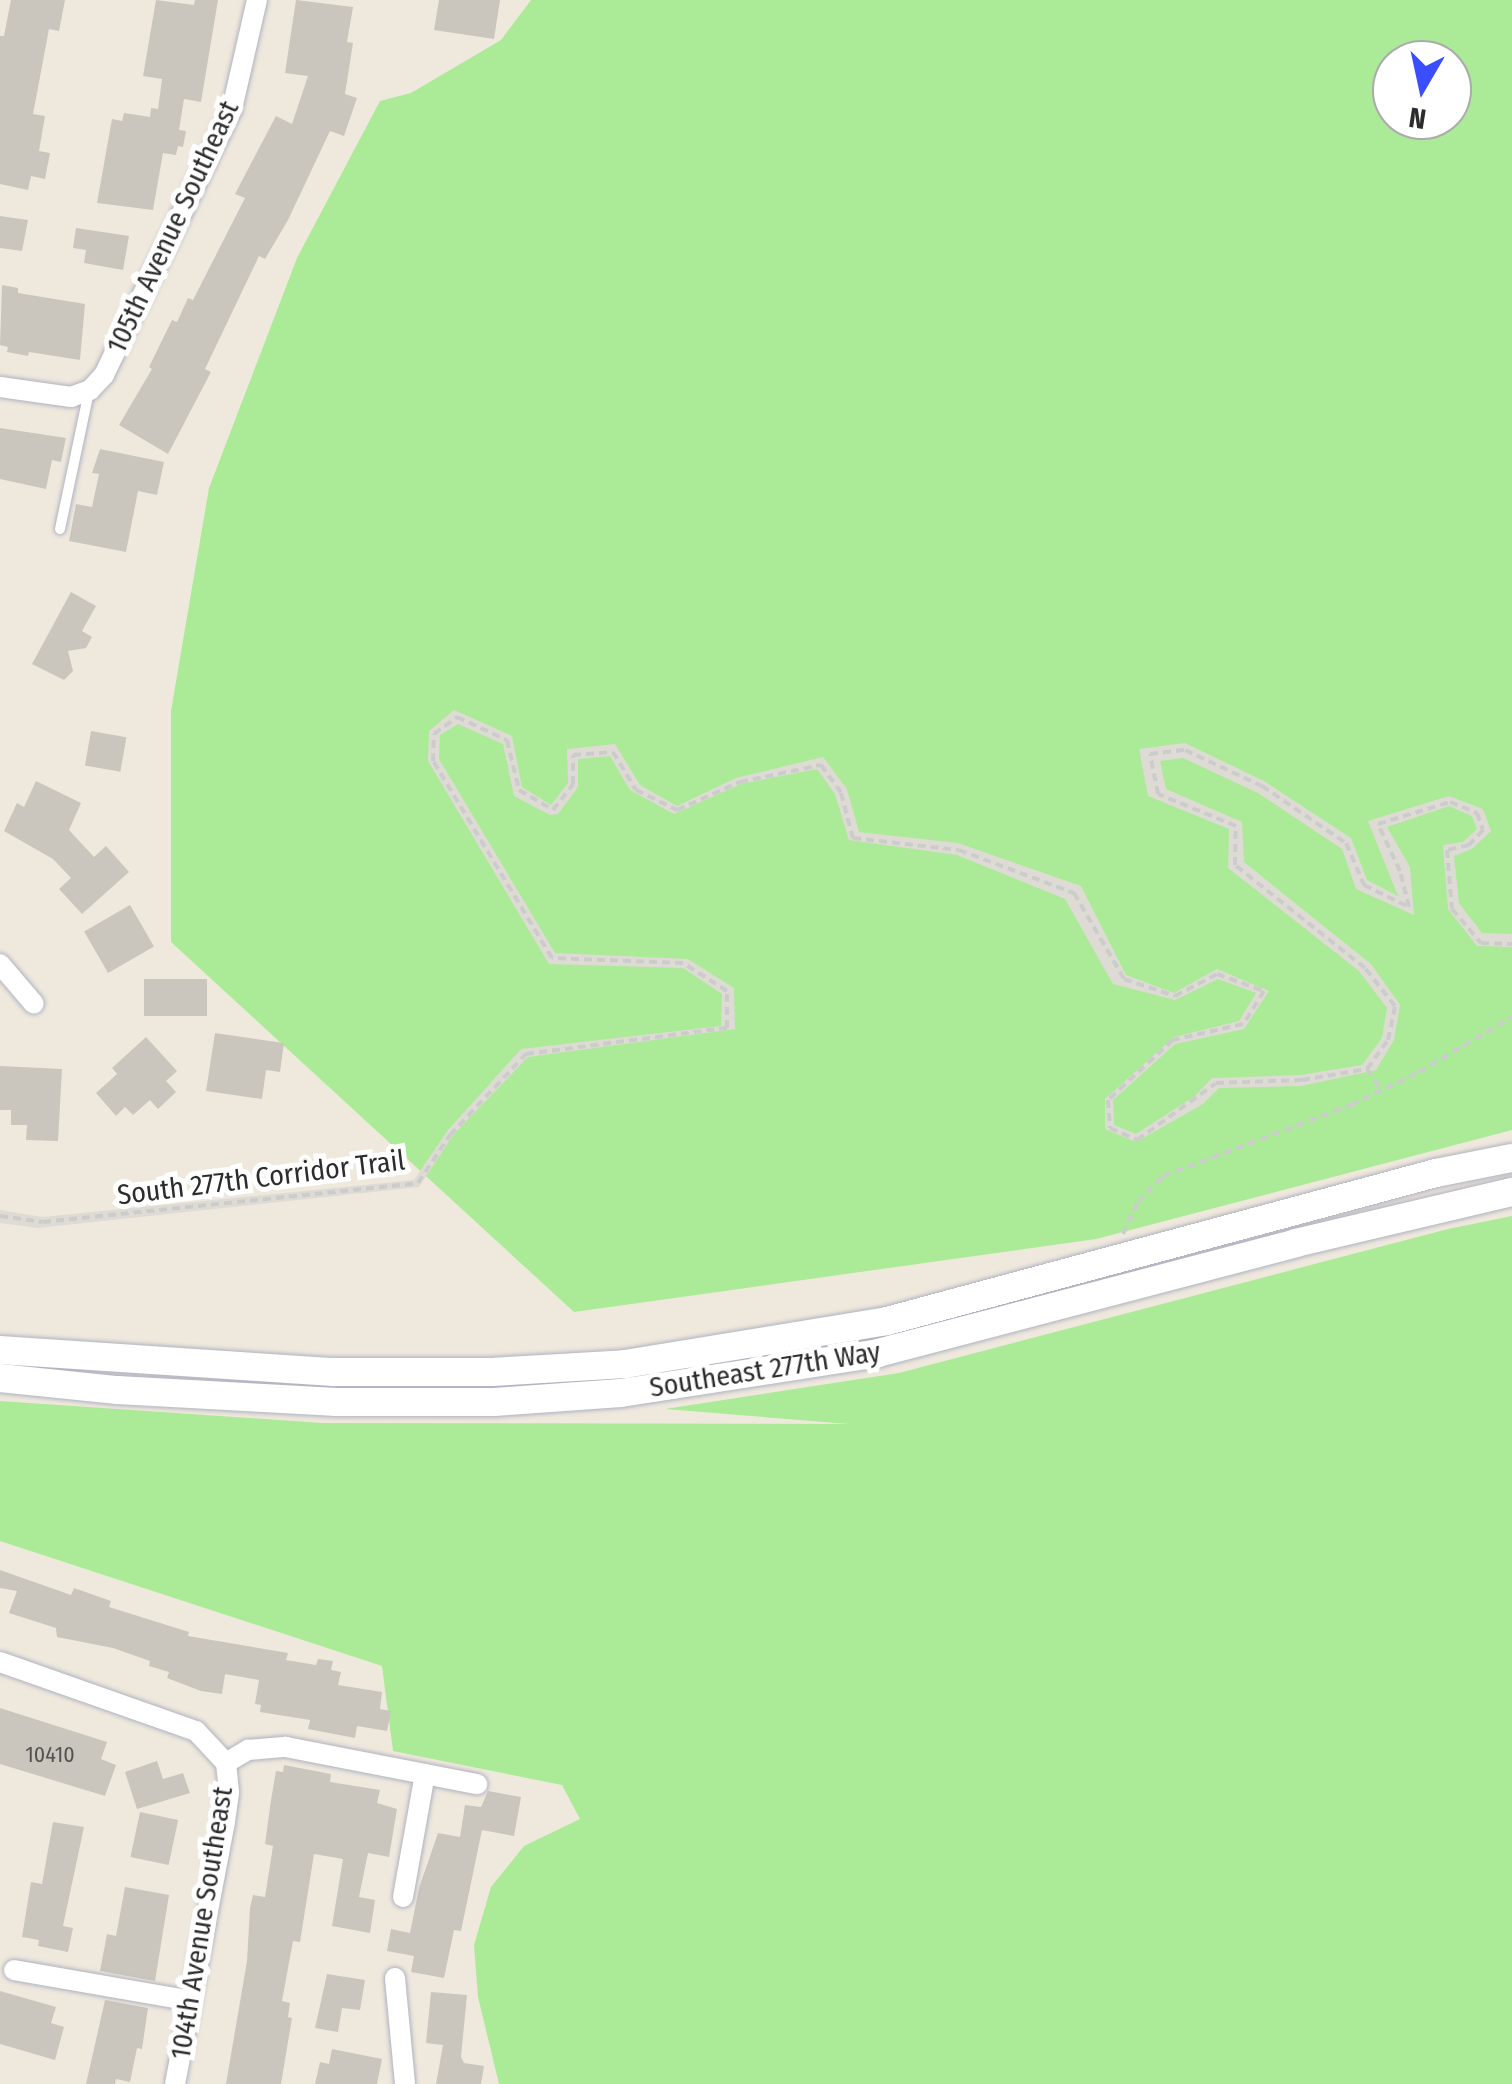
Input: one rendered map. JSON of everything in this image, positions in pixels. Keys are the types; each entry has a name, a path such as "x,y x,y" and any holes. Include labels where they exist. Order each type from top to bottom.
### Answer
{"main road":[{"name":"Southeast 277th Way","path":"0,1347 47,1354 333,1372 492,1372 625,1364 887,1321 1436,1173 1512,1158"},
{"name":"Southeast 277th Way","path":"0,1378 117,1390 337,1402 494,1402 640,1391 878,1353 1296,1243 1512,1192"}],"street":[{"name":"105th Avenue Southeast","path":"90,390 104,374 218,142 242,76 257,0"},
{"path":"0,387 51,397 72,397 90,390"},
{"path":"0,964 34,1004"},
{"path":"0,1662 196,1732 226,1762 248,1750 286,1747 477,1784"},
{"name":"104th Avenue Southeast","path":"175,2084 225,1822 229,1792 226,1762"},
{"path":"403,1896 425,1774"},
{"path":"14,1970 191,2001"},
{"path":"395,1978 405,2084"}],"lane":[{"path":"60,528 90,390"}],"path":[{"name":"South 277th Corridor Trail","path":"0,1216 43,1222 418,1183 450,1135 526,1054 727,1028 727,992 683,963 552,958 433,761 434,734 457,717 507,740 519,790 553,810 574,784 573,755 613,752 636,790 677,810 740,782 821,765 841,793 853,838 959,850 1074,893 1124,979 1175,996 1218,974 1264,991 1243,1024 1173,1040 1108,1100 1110,1128 1137,1140 1216,1083 1302,1080 1367,1070"},
{"path":"1381,1090 1367,1070 1388,1040 1394,1006 1365,968 1235,865 1236,826 1158,794 1150,754 1185,750 1262,786 1346,843 1364,885 1409,907 1400,871 1378,824 1450,802 1477,812 1483,830 1468,845 1447,850 1452,909 1481,943 1512,944"},
{"path":"1110,1261 1138,1202 1163,1176 1381,1090 1512,1018"}],"green space":[{"path":"531,0 1512,0 1512,1130 1096,1239 574,1312 171,942 171,711 209,488 297,258 380,101 411,93 501,40"},
{"path":"1512,1216 1512,2084 499,2084 478,1997 474,1945 491,1887 524,1846 580,1819 562,1785 393,1751 382,1666 0,1541 0,1401 322,1423 849,1424 665,1409 899,1373 1448,1229"}],"shaded area":[{"path":"454,710 512,736 522,787 551,805 568,783 567,749 615,744 640,785 677,806 736,778 823,757 847,789 859,832 958,843 1081,886 1126,975 1174,993 1217,969 1269,991 1244,1029 1175,1044 1113,1100 1114,1125 1136,1134 1195,1096 1212,1078 1301,1075 1362,1065 1382,1038 1387,1008 1359,971 1228,868 1229,829 1148,796 1139,749 1185,743 1264,781 1351,838 1367,880 1398,896 1368,821 1449,796 1483,809 1491,831 1472,849 1454,856 1459,903 1482,933 1512,934 1512,947 1477,946 1448,909 1443,845 1463,842 1477,829 1472,816 1449,806 1387,827 1410,867 1414,915 1356,889 1342,849 1258,793 1183,758 1160,761 1166,789 1242,822 1244,862 1371,964 1400,1005 1394,1040 1376,1070 1301,1086 1219,1088 1203,1104 1136,1142 1105,1129 1105,1099 1174,1037 1239,1021 1256,993 1218,979 1175,1000 1113,984 1065,899 957,855 849,840 835,794 817,769 741,784 674,814 630,790 610,756 578,759 578,787 558,814 550,815 514,796 503,744 458,724 440,735 439,759 555,953 688,959 734,988 735,1029 528,1057 454,1134 419,1187 38,1228 0,1223 0,1210 42,1217 414,1180 448,1130 521,1049 721,1026 722,994 683,968 549,964 428,761 429,731"}],"building":[{"path":"11,0 65,0 59,31 49,29 33,114 45,116 39,151 50,153 45,179 31,176 28,190 0,184 0,36 4,36"},
{"path":"156,0 194,5 195,0 218,0 201,102 184,99 179,130 186,131 183,147 178,146 176,155 163,153 153,210 97,203 112,119 122,121 124,113 150,117 151,108 158,109 162,79 143,76"},
{"path":"296,0 353,7 347,42 353,43 345,94 357,98 344,136 330,131 288,220 265,259 259,256 205,369 211,372 168,454 119,425 152,369 149,367 172,320 177,322 188,298 193,300 245,198 235,194 276,116 292,124 308,76 285,73"},
{"path":"439,0 500,0 494,39 434,30"},
{"path":"0,216 28,220 22,251 0,248"},
{"path":"76,228 129,236 123,270 84,263 86,250 73,248"},
{"path":"2,285 18,288 18,293 85,304 80,360 7,352 8,347 0,345"},
{"path":"0,428 66,438 61,462 52,460 46,489 0,479"},
{"path":"100,449 164,462 157,495 138,491 126,552 69,541 76,504 92,507 99,474 92,473"},
{"path":"71,592 96,606 82,631 92,637 86,648 68,651 73,671 64,680 32,664"},
{"path":"91,731 126,737 120,772 85,765"},
{"path":"36,781 81,803 69,830 94,857 106,846 129,872 82,914 59,889 71,878 53,859 4,831 17,803 24,807"},
{"path":"130,905 154,947 108,973 84,932"},
{"path":"144,979 207,979 207,1016 144,1016"},
{"path":"215,1033 284,1043 280,1072 266,1070 262,1099 206,1091"},
{"path":"146,1037 177,1071 166,1081 176,1092 158,1109 150,1100 133,1115 125,1107 116,1116 96,1093 117,1074 112,1068"},
{"path":"0,1066 62,1069 58,1141 26,1140 27,1125 11,1125 11,1110 0,1110"},
{"path":"0,1570 71,1595 74,1588 111,1601 109,1607 189,1632 188,1636 288,1653 286,1660 316,1665 318,1659 333,1661 331,1670 341,1672 338,1685 382,1692 380,1709 391,1711 387,1731 357,1726 355,1738 308,1729 310,1720 260,1712 261,1705 255,1704 259,1680 225,1674 222,1694 201,1691 167,1678 169,1672 149,1666 150,1661 113,1648 57,1637 56,1628 9,1613 17,1591 0,1588"},
{"path":"0,1708 107,1742 101,1759 116,1765 105,1796 0,1764"},
{"path":"157,1761 163,1779 183,1773 190,1793 137,1809 125,1772"},
{"path":"284,1765 331,1774 330,1782 380,1790 377,1803 397,1809 389,1857 368,1853 359,1897 375,1900 370,1933 332,1926 343,1859 314,1854 300,1942 293,1941 282,2001 290,2003 288,2017 292,2018 281,2084 226,2084 247,1961 250,1908 253,1895 265,1897 273,1846 265,1844 271,1800 276,1771 283,1772"},
{"path":"488,1791 521,1797 514,1836 482,1830 461,1931 454,1930 444,1978 411,1972 414,1956 387,1951 391,1929 410,1933 419,1888 438,1833 460,1837 465,1805 481,1807"},
{"path":"140,1812 178,1820 169,1865 130,1857"},
{"path":"53,1822 84,1827 63,1926 73,1928 68,1952 38,1946 39,1940 22,1937 31,1882 42,1884"},
{"path":"125,1887 169,1895 155,1981 100,1971 107,1934 116,1936"},
{"path":"327,1974 365,1980 360,2010 342,2008 338,2032 315,2028"},
{"path":"0,1991 56,2007 51,2023 64,2027 55,2060 0,2044"},
{"path":"431,1992 467,1995 461,2057 464,2063 484,2066 481,2084 436,2084 443,2045 426,2043"},
{"path":"105,2000 148,2008 142,2049 137,2048 130,2082 116,2079 115,2084 86,2084"},
{"path":"332,2049 382,2059 377,2084 315,2084 320,2062 329,2064"}]}
